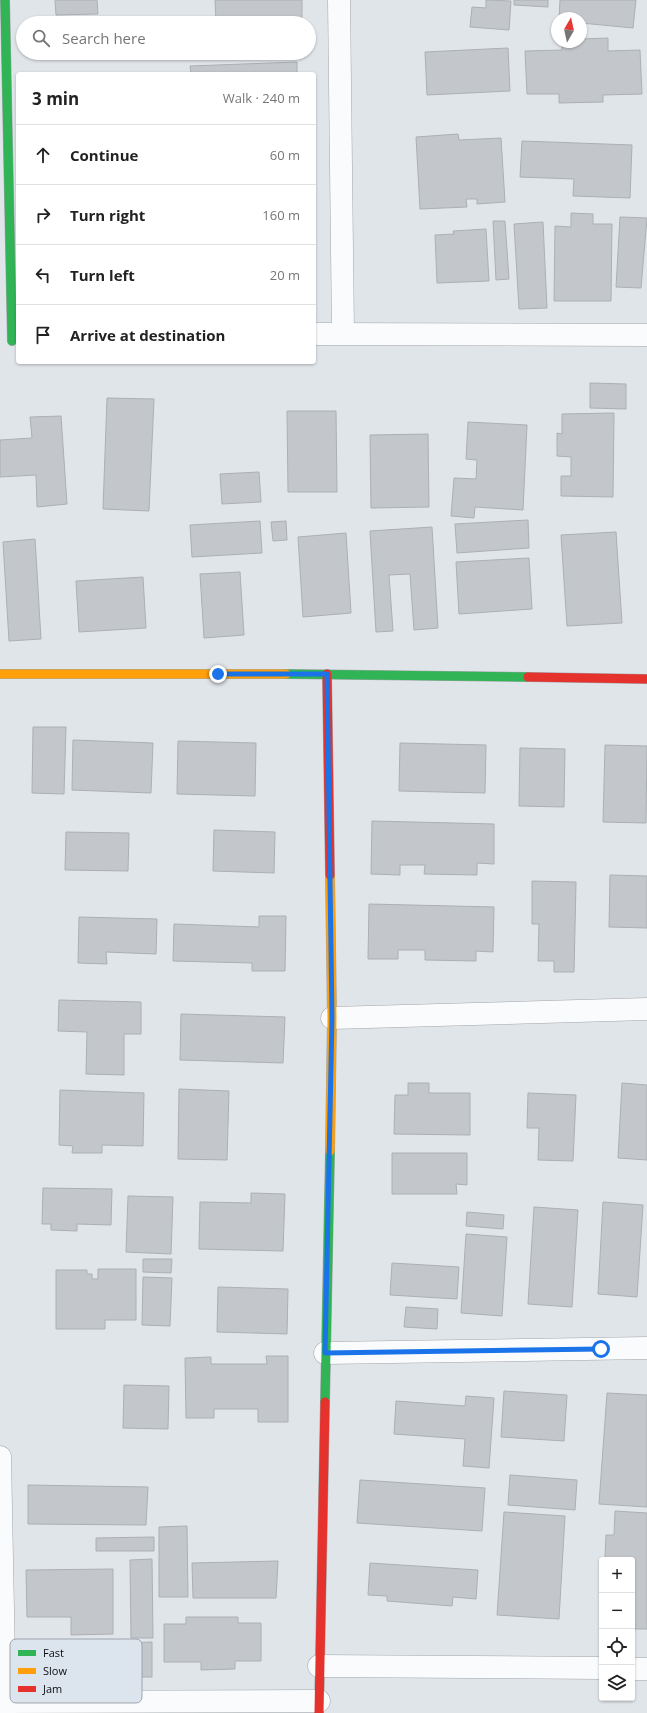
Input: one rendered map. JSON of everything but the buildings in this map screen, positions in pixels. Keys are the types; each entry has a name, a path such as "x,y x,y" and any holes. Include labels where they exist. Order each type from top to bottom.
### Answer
{"street":[{"path":"5,0 10,341"},
{"path":"339,0 343,333"},
{"path":"316,334 647,335"},
{"path":"0,674 327,674 647,679"},
{"path":"0,1457 3,1706 319,1707 332,1018 327,674"},
{"path":"332,1018 647,1008"},
{"path":"325,1353 647,1348"},
{"path":"319,1666 599,1668"},
{"path":"635,1668 647,1669"}],"traffic: fast":[{"path":"5,0 12,341"},
{"path":"286,674 528,677"},
{"path":"325,1402 330,1151"}],"traffic: slow":[{"path":"0,674 286,674"},
{"path":"330,875 332,1018 330,1151"}],"traffic: jam":[{"path":"327,674 330,875"},
{"path":"528,677 647,679"},
{"path":"319,1713 325,1402"}],"route":[{"path":"218,674 327,674 332,1018 325,1353 601,1349"}]}
